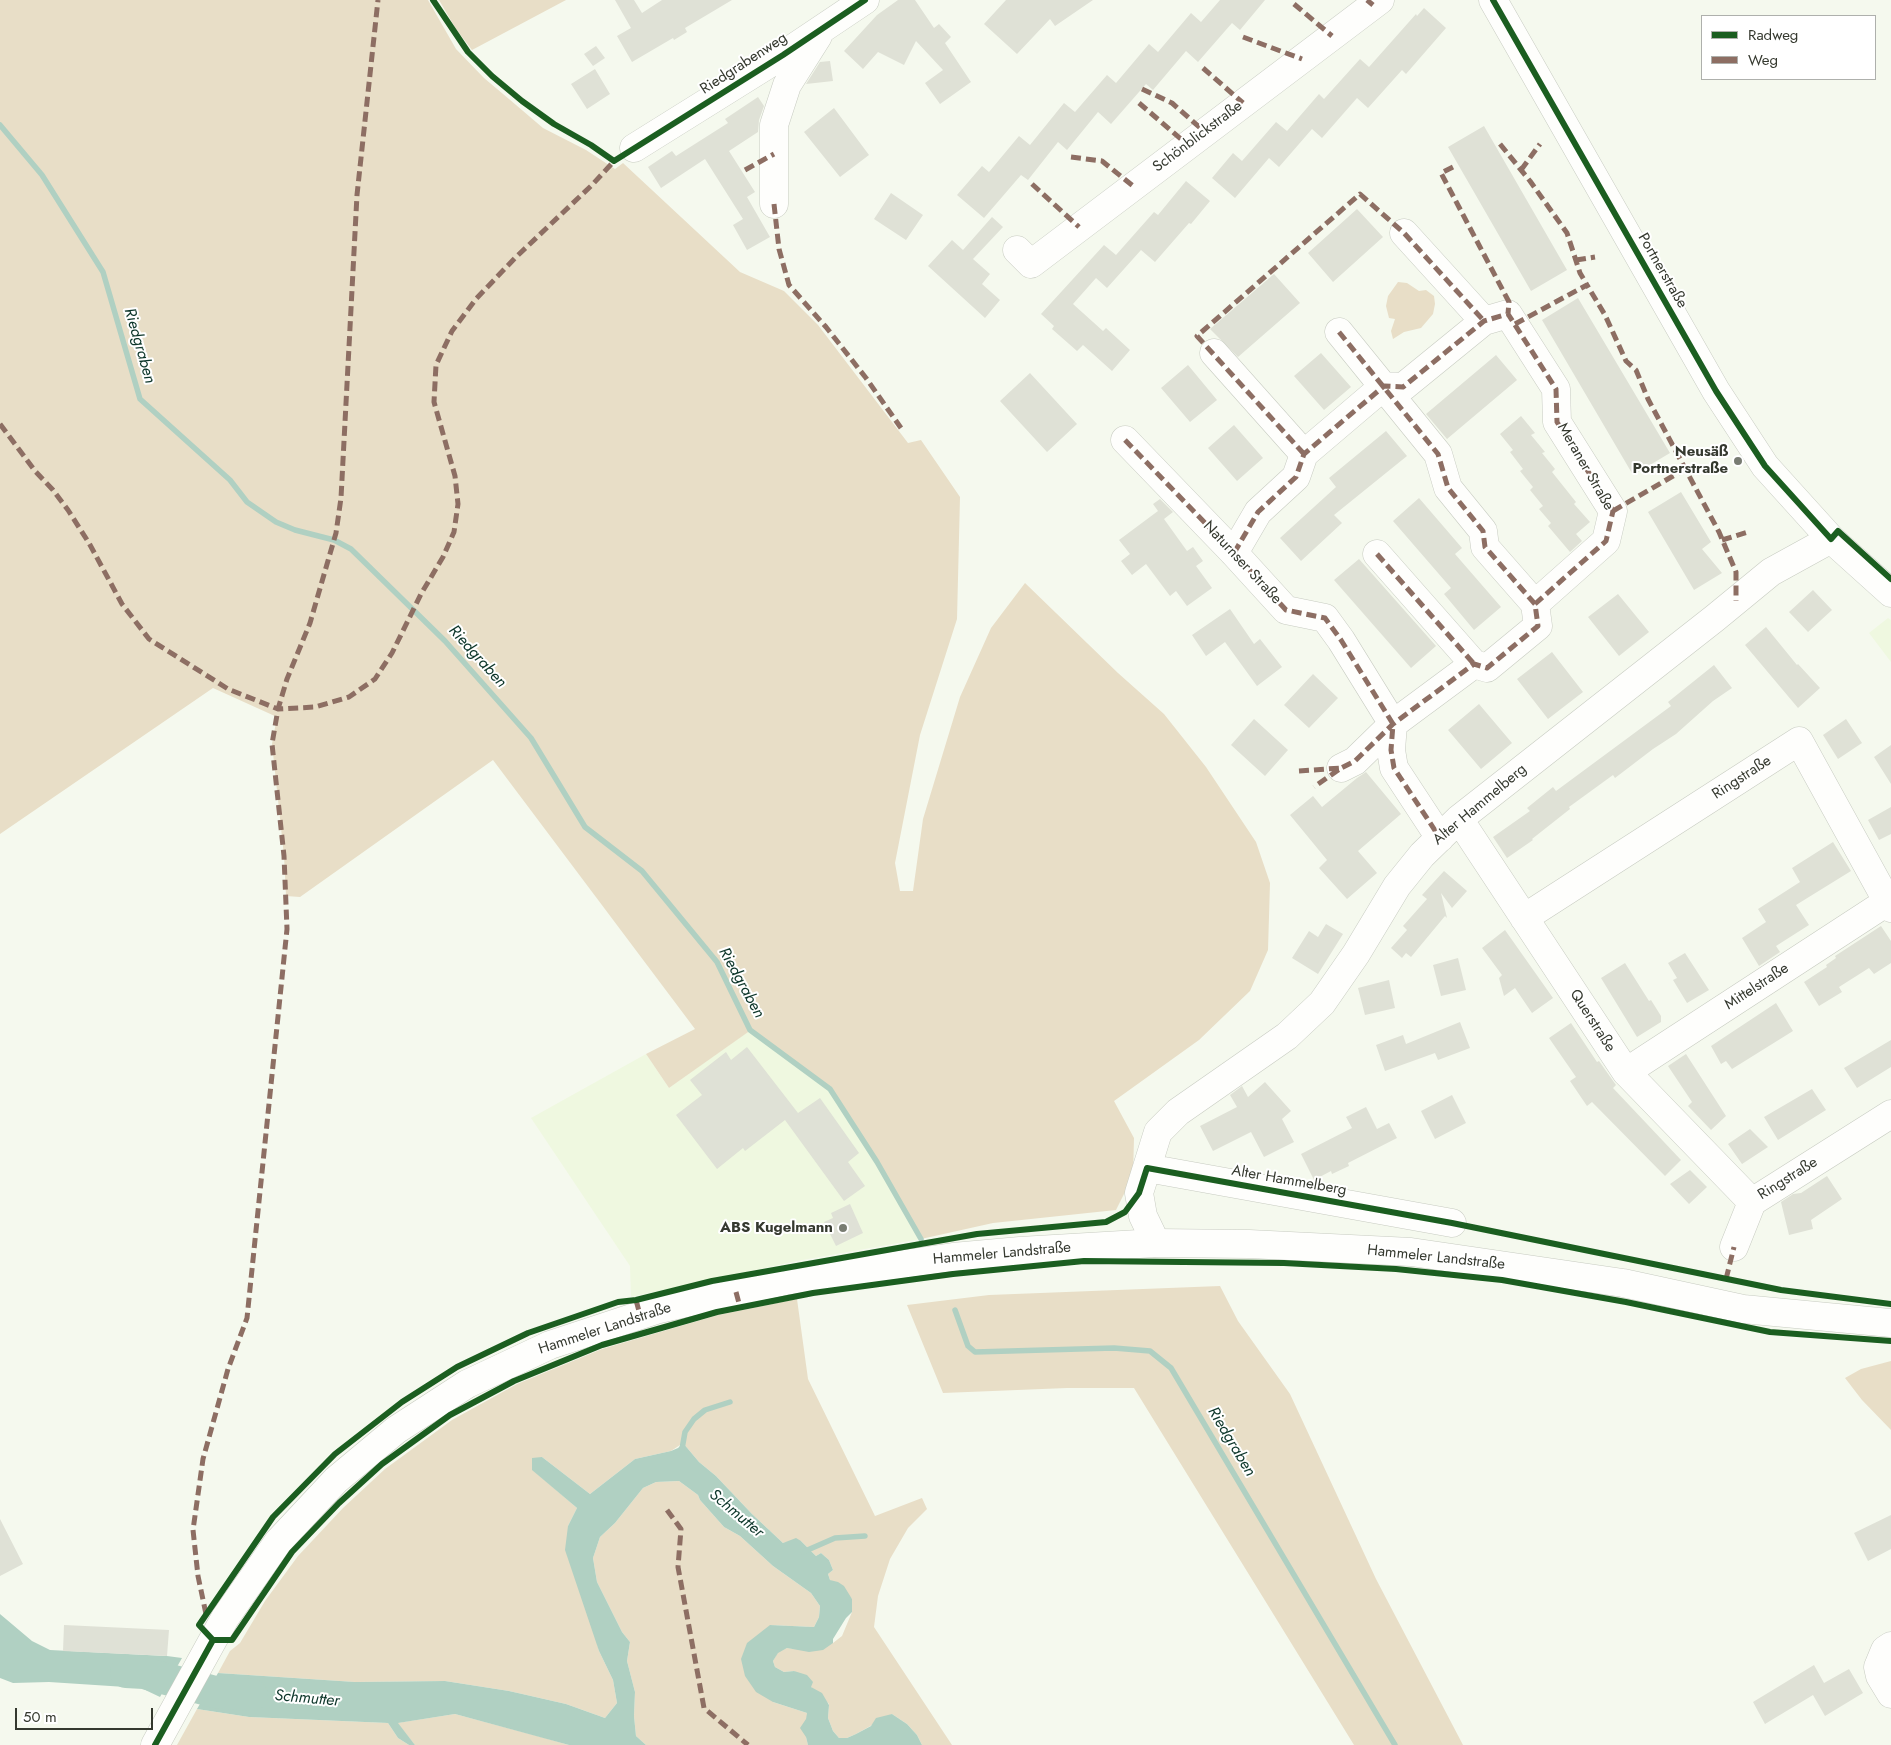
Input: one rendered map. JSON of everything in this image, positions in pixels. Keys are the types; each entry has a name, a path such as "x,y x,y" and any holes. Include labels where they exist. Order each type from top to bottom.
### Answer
{"street":[{"name":"Riedgrabenweg","path":"634,148 865,0"},
{"name":"Schönblickstraße","path":"1017,250 1031,264 1380,0"},
{"name":"Portnerstraße","path":"1493,0 1716,391 1765,466 1831,539 1891,593"},
{"path":"774,204 774,125 787,85 825,27"},
{"path":"1404,233 1484,321"},
{"name":"Meraner Straße","path":"1384,386 1403,387 1484,321 1508,314 1556,389 1557,422 1613,511 1606,541 1535,604"},
{"path":"1339,332 1438,454 1448,488 1483,531 1485,547 1535,604 1538,626 1487,668 1474,664 1377,554"},
{"path":"1214,353 1304,454"},
{"path":"1234,553 1258,512 1296,476 1304,454 1384,386"},
{"name":"Naturnser Straße","path":"1125,440 1286,610 1325,618 1393,724"},
{"name":"Alter Hammelberg","path":"1156,1243 1143,1216 1143,1180 1158,1132 1178,1112 1287,1036 1322,1003 1356,954 1397,886 1422,855 1459,819 1771,572 1831,539"},
{"path":"1341,768 1355,761 1393,724 1474,664"},
{"path":"1393,724 1391,750 1394,768 1440,838"},
{"name":"Ringstraße","path":"1524,918 1799,741 1889,905"},
{"name":"Querstraße","path":"1459,819 1626,1072 1752,1202"},
{"name":"Mittelstraße","path":"1626,1072 1889,905"},
{"name":"Ringstraße","path":"1734,1247 1752,1202 1891,1114"},
{"name":"Alter Hammelberg","path":"1143,1180 1452,1223"},
{"name":"Hammeler Landstraße","path":"155,1745 218,1629 278,1542 336,1480 396,1430 467,1384 550,1344 659,1308 785,1281 816,1269 1020,1251 1156,1243 1249,1244 1411,1252 1623,1283 1743,1309 1891,1323"},
{"path":"1886,1652 1878,1667 1880,1676 1891,1694"}],"shaded area":[{"path":"0,0 428,0 456,49 484,78 543,128 586,150 615,169 623,163 740,272 784,291 818,325 908,443 921,440 960,497 957,619 920,735 895,863 900,891 913,891 923,819 960,697 991,628 1025,583 1118,673 1164,714 1206,767 1256,842 1270,883 1268,950 1250,991 1199,1040 1114,1101 1134,1138 1133,1176 1116,1210 993,1223 921,1239 877,1162 830,1089 751,1030 669,1088 646,1054 695,1029 493,760 300,897 286,896 284,856 272,744 277,717 213,688 0,834"},
{"path":"439,0 566,0 472,50 456,29"},
{"path":"1398,282 1407,283 1419,291 1426,290 1434,296 1435,304 1433,314 1421,328 1404,332 1393,339 1391,331 1395,319 1389,318 1386,306 1388,296"},
{"path":"1888,618 1891,620 1891,662 1869,633"},
{"path":"750,1030 830,1089 877,1162 921,1239 797,1261 631,1297 630,1266 531,1118 646,1054 669,1088"},
{"path":"1220,1286 1238,1321 1290,1394 1376,1579 1463,1745 1354,1745 1134,1388 1067,1388 943,1393 907,1305 989,1295"},
{"path":"797,1299 808,1379 875,1516 922,1498 927,1509 908,1528 890,1559 878,1596 874,1627 952,1745 922,1745 917,1735 907,1724 892,1714 856,1734 847,1738 839,1738 833,1731 828,1718 829,1704 794,1671 784,1672 775,1667 773,1661 778,1652 787,1648 797,1649 833,1643 842,1636 852,1612 852,1599 830,1580 828,1574 833,1570 829,1560 821,1553 816,1556 801,1541 783,1543 716,1476 699,1462 683,1443 671,1451 635,1459 590,1494 542,1457 533,1470 577,1508 568,1526 599,1651 613,1680 617,1703 605,1718 566,1704 509,1691 445,1681 355,1682 218,1673 230,1651 240,1643 265,1601 298,1556 343,1508 385,1469 452,1420 517,1384 602,1349 718,1315"},
{"path":"1891,1361 1891,1430 1862,1400 1845,1378 1861,1369"},
{"path":"679,1481 698,1495 700,1500 724,1527 740,1536 773,1566 811,1593 820,1606 819,1617 814,1627 770,1625 773,1702 807,1713 806,1737 808,1745 646,1745 636,1736 634,1716 635,1692 627,1661 630,1642 622,1632 597,1582 593,1558 600,1537 615,1523 643,1488 656,1482"},
{"path":"197,1709 249,1717 388,1723 398,1738 409,1745 177,1745"},
{"path":"455,1714 569,1745 415,1745 397,1723"}],"water":[{"path":"683,1443 699,1462 716,1476 783,1543 796,1538 816,1556 821,1553 829,1560 833,1570 828,1574 830,1580 844,1586 852,1599 852,1612 833,1639 833,1643 823,1650 809,1652 787,1648 778,1653 773,1661 775,1667 784,1672 794,1671 807,1675 813,1682 811,1687 822,1693 829,1705 828,1718 833,1731 839,1738 847,1738 856,1734 871,1726 876,1718 892,1714 907,1724 917,1735 922,1745 808,1745 806,1737 800,1728 806,1719 807,1713 773,1702 756,1692 745,1676 741,1659 747,1643 770,1625 814,1627 819,1617 820,1606 811,1593 773,1566 740,1536 724,1527 700,1500 698,1495 679,1481 656,1482 643,1488 615,1523 600,1537 593,1558 597,1582 622,1632 630,1642 627,1661 635,1692 634,1716 636,1736 646,1745 569,1745 455,1714 398,1723 415,1745 409,1745 398,1738 388,1723 249,1717 197,1709 218,1673 355,1682 445,1681 509,1691 566,1704 605,1718 617,1703 613,1680 599,1651 565,1550 568,1526 577,1508 532,1470 532,1458 542,1457 590,1494 635,1459 671,1451"},
{"path":"0,1614 32,1641 50,1650 182,1658 160,1697 141,1688 49,1682 13,1683 0,1678"}],"building":[{"path":"615,0 634,0 642,13 662,0 732,0 685,28 687,32 632,62 617,36 631,28"},
{"path":"898,0 915,0 934,28 939,24 951,37 945,43 971,82 940,104 925,83 943,70 916,41 904,65 878,52 863,69 844,51 877,15"},
{"path":"1006,0 1093,0 1055,26 1050,19 1017,54 984,24"},
{"path":"1220,0 1265,0 1240,30 1232,23 1198,62 1186,51 1153,90 1146,84 1111,124 1098,112 1067,150 1058,142 1028,180 1021,175 984,218 957,195 982,166 989,172 1019,136 1030,145 1064,103 1075,112 1107,75 1116,83 1149,44 1158,52 1191,13 1201,22"},
{"path":"1424,8 1446,28 1406,74 1402,70 1368,108 1357,98 1322,138 1312,129 1279,167 1269,158 1235,198 1212,178 1233,153 1242,161 1276,122 1287,131 1319,94 1324,99 1360,59 1369,67 1416,14 1417,16"},
{"path":"596,46 605,58 593,66 584,54"},
{"path":"830,61 833,81 806,84 820,62"},
{"path":"595,69 610,94 587,109 571,84"},
{"path":"758,97 764,106 759,120 758,132 729,151 755,192 747,197 770,237 747,250 733,225 743,219 705,159 661,188 648,167 672,151 676,156 728,123 725,119"},
{"path":"834,108 869,155 840,177 804,132"},
{"path":"1484,126 1567,270 1531,291 1448,147"},
{"path":"1186,181 1210,201 1191,224 1189,223 1155,262 1141,250 1107,288 1096,278 1073,304 1103,331 1106,328 1130,350 1112,371 1083,345 1077,351 1052,329 1054,326 1041,314 1104,245 1116,255 1154,212 1158,215"},
{"path":"891,193 923,215 906,240 874,219"},
{"path":"1357,209 1383,237 1333,282 1308,253"},
{"path":"992,217 1003,227 973,259 990,274 982,284 1000,300 985,318 928,266 952,240 963,250"},
{"path":"1274,274 1300,303 1238,357 1210,329"},
{"path":"1578,298 1670,453 1633,475 1542,320"},
{"path":"1321,353 1351,387 1324,410 1294,376"},
{"path":"1496,355 1517,380 1447,439 1426,414"},
{"path":"1188,365 1217,400 1190,422 1161,388"},
{"path":"1030,373 1077,424 1047,452 1000,401"},
{"path":"1521,416 1535,433 1531,435 1545,452 1542,453 1555,469 1552,472 1576,502 1574,504 1590,522 1576,534 1582,541 1570,552 1548,526 1551,523 1539,509 1543,506 1530,490 1533,487 1520,471 1523,469 1510,452 1513,450 1500,434"},
{"path":"1234,425 1263,458 1237,481 1208,448"},
{"path":"1386,431 1407,456 1334,515 1342,523 1301,561 1280,538 1336,487 1329,478"},
{"path":"1681,492 1711,542 1702,549 1722,573 1694,590 1648,512"},
{"path":"1419,498 1462,548 1455,554 1501,607 1474,630 1444,594 1451,588 1393,521"},
{"path":"1160,499 1173,512 1164,519 1187,551 1193,547 1203,561 1196,566 1212,588 1187,606 1176,591 1170,596 1146,564 1132,575 1121,561 1130,554 1119,540 1158,511 1153,504"},
{"path":"1359,559 1436,646 1411,668 1334,580"},
{"path":"1813,590 1832,610 1808,632 1789,612"},
{"path":"1618,594 1649,632 1619,656 1588,617"},
{"path":"1230,609 1254,644 1260,639 1282,667 1257,686 1225,642 1206,656 1192,635"},
{"path":"1766,627 1797,665 1820,688 1798,708 1745,645"},
{"path":"1552,652 1583,692 1548,719 1517,679"},
{"path":"1714,665 1732,688 1713,701 1676,734 1615,778 1613,775 1569,807 1570,809 1533,840 1507,858 1493,837 1530,811 1527,808 1553,787 1556,791 1671,706 1668,702"},
{"path":"1313,674 1338,698 1309,728 1284,705"},
{"path":"1479,704 1512,743 1481,769 1448,730"},
{"path":"1254,719 1288,750 1265,776 1231,745"},
{"path":"1846,719 1862,743 1838,759 1823,735"},
{"path":"1891,745 1891,784 1874,757"},
{"path":"1366,772 1401,814 1358,851 1377,873 1347,899 1319,868 1327,860 1290,815 1313,796 1322,807"},
{"path":"1891,807 1891,834 1879,840 1868,820"},
{"path":"1833,842 1851,871 1796,905 1809,925 1776,946 1780,952 1759,966 1742,938 1766,922 1758,909 1800,882 1792,868"},
{"path":"1444,871 1467,891 1452,908 1441,893 1447,918 1445,916 1411,957 1406,953 1402,958 1391,948 1407,930 1403,926 1427,899 1422,895"},
{"path":"1326,924 1343,934 1318,974 1292,958 1309,931 1318,937"},
{"path":"1881,926 1891,941 1891,963 1874,974 1869,968 1839,987 1842,992 1819,1006 1804,982 1827,967 1826,965 1836,958 1835,956"},
{"path":"1505,930 1553,998 1532,1013 1515,988 1504,996 1499,978 1502,975 1482,948"},
{"path":"1685,953 1709,990 1687,1003 1673,980 1677,978 1668,963"},
{"path":"1458,958 1466,990 1441,996 1433,965"},
{"path":"1625,963 1661,1016 1661,1022 1637,1037 1601,978"},
{"path":"1389,980 1395,1008 1365,1015 1358,988"},
{"path":"1776,1003 1793,1031 1732,1069 1726,1061 1721,1064 1711,1046"},
{"path":"1460,1022 1470,1048 1438,1060 1435,1053 1385,1071 1376,1045 1403,1035 1406,1044"},
{"path":"1571,1023 1597,1062 1599,1061 1616,1085 1613,1088 1681,1160 1665,1176 1592,1102 1587,1106 1570,1081 1576,1077 1549,1038"},
{"path":"1891,1040 1891,1067 1857,1088 1844,1068"},
{"path":"747,1047 798,1113 820,1098 859,1153 848,1162 865,1186 844,1201 785,1120 745,1151 743,1148 717,1169 676,1115 702,1095 690,1080 726,1052 731,1060"},
{"path":"1686,1054 1726,1116 1711,1130 1688,1106 1692,1102 1668,1066"},
{"path":"1265,1082 1291,1111 1282,1119 1294,1142 1264,1157 1251,1132 1213,1151 1200,1126 1237,1107 1230,1095 1242,1086 1248,1097"},
{"path":"1812,1089 1826,1110 1778,1140 1764,1117"},
{"path":"1452,1095 1466,1123 1435,1139 1421,1111"},
{"path":"1366,1107 1377,1129 1389,1123 1397,1138 1348,1163 1349,1166 1332,1174 1331,1171 1314,1180 1301,1154 1352,1128 1346,1117"},
{"path":"1750,1129 1768,1147 1742,1164 1728,1144"},
{"path":"1690,1170 1707,1187 1689,1204 1670,1184"},
{"path":"1827,1176 1842,1199 1811,1220 1813,1229 1789,1235 1781,1202 1793,1194 1801,1193"},
{"path":"850,1204 863,1233 836,1246 824,1222 833,1218 831,1213"},
{"path":"1891,1515 1891,1549 1868,1561 1854,1533"},
{"path":"0,1519 23,1564 0,1576"},
{"path":"64,1625 169,1630 167,1656 63,1651"},
{"path":"1814,1665 1824,1683 1849,1669 1863,1693 1825,1716 1813,1695 1765,1724 1753,1702"}],"waterway":[{"name":"Riedgraben","path":"0,125 42,175 103,272 140,399 230,480 247,502 276,522 295,530 334,540 351,549 445,641 531,738 585,827 642,871 717,962 750,1030 830,1089 877,1162 921,1239"},
{"name":"Riedgraben","path":"955,1310 968,1346 975,1352 1114,1348 1150,1351 1171,1368 1395,1745"},
{"name":"Schmutter","path":"682,1449 685,1432 694,1419 705,1410 730,1402"},
{"name":"Schmutter","path":"803,1552 835,1538 865,1536"},
{"name":"Schmutter","path":"126,1672 144,1673 215,1692 252,1695"}],"marked path":[{"path":"206,1614 198,1576 193,1530 203,1459 228,1369 247,1318 287,929 284,856 272,744 278,709 287,679 310,623 336,533 341,498 357,195 378,0"},
{"path":"1367,0 1373,5"},
{"path":"1294,4 1332,36"},
{"path":"1243,37 1302,59"},
{"path":"1203,68 1243,103"},
{"path":"1142,89 1172,103 1205,132"},
{"path":"1139,103 1188,145"},
{"path":"1500,144 1530,181 1567,233 1580,273 1587,285"},
{"path":"1521,170 1540,144"},
{"path":"745,170 774,154"},
{"path":"1071,157 1102,161 1133,186"},
{"path":"0,424 35,471 68,510 89,543 122,604 149,639 228,689 278,709 315,707 349,697 375,679 392,653 421,594 443,557 454,532 458,504 455,476 434,402 436,365 452,331 476,299 515,258 592,185 616,159"},
{"path":"1453,167 1441,173 1509,302 1508,314"},
{"path":"1032,184 1079,227"},
{"path":"1304,454 1197,336 1360,194 1404,233 1484,321"},
{"path":"774,204 779,249 789,285 826,327 866,378 901,428"},
{"path":"1576,260 1595,257"},
{"path":"1515,324 1587,285 1605,315 1626,361 1636,370 1648,399 1719,532 1736,572 1736,601"},
{"path":"1234,553 1258,512 1296,477 1304,454 1384,386 1403,387 1484,321 1508,314 1556,389 1557,422 1613,511 1606,541 1535,604 1538,626 1487,668 1474,664 1393,724 1355,761 1341,768"},
{"path":"1339,332 1438,454 1448,488 1483,531 1485,547 1535,604"},
{"path":"1125,440 1286,610 1325,618 1341,640 1393,724 1391,750 1394,768 1440,838"},
{"path":"1613,511 1685,469"},
{"path":"1722,540 1748,532"},
{"path":"1377,554 1474,664"},
{"path":"1299,771 1341,768 1314,787"},
{"path":"1726,1279 1734,1247"},
{"path":"736,1292 740,1307"},
{"path":"636,1300 640,1315"},
{"path":"667,1510 681,1529 678,1567 704,1708 748,1745"}],"cycle path":[{"path":"433,0 468,52 492,76 554,124 591,145 614,161 783,55 865,0"},
{"path":"1493,0 1716,391 1765,466 1831,539 1838,531 1891,579"},
{"path":"1891,1304 1781,1290 1452,1223 1147,1168 1139,1193 1125,1212 1106,1222 977,1234 712,1281 636,1300 618,1302 528,1333 457,1367 402,1402 335,1454 273,1517 199,1625 213,1640 232,1640 292,1552 339,1503 382,1464 450,1415 514,1381 602,1345 717,1312 813,1293 953,1274 1084,1261 1284,1263 1396,1269 1502,1280 1626,1302 1770,1332 1891,1341"},
{"path":"155,1745 213,1640"}],"place":[{"name":"Neusäß Portnerstraße","path":"1738,461"},
{"name":"ABS Kugelmann","path":"843,1228"}]}
